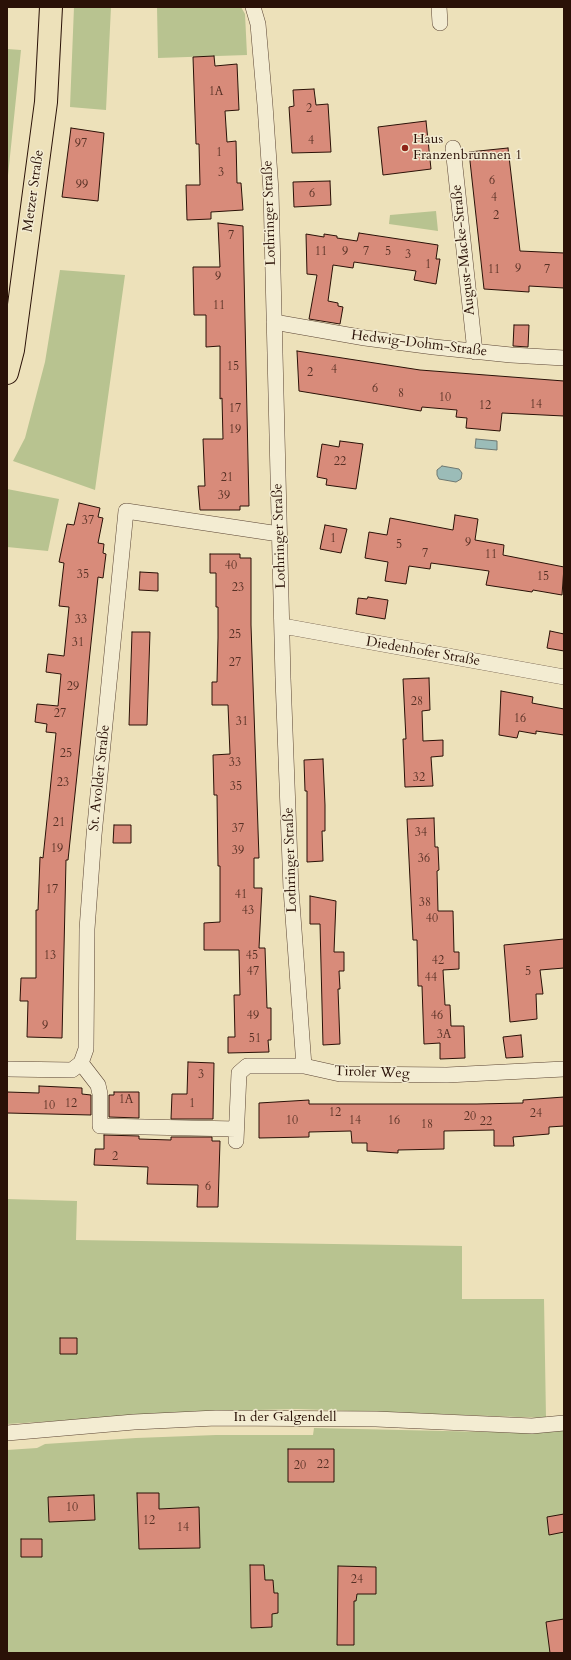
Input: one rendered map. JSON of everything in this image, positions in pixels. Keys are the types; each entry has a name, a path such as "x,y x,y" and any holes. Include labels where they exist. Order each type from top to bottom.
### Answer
{"main road":[{"name":"Metzer Straße","path":"7,373 13,350 46,102 51,7"}],"street":[{"name":"Lothringer Straße","path":"254,7 258,24 271,191 279,534 291,889 304,1066"},
{"path":"438,7 440,23"},
{"name":"August-Macke-Straße","path":"453,148 475,352"},
{"name":"Hedwig-Dohm-Straße","path":"274,322 365,338 475,352 564,358"},
{"name":"St. Avolder Straße","path":"82,1063 86,1049 87,929 94,835 126,511 279,534"},
{"name":"Diedenhofer Straße","path":"283,626 564,677"},
{"path":"7,1069 61,1071 72,1070 82,1063"},
{"name":"Tiroler Weg","path":"82,1063 98,1085 100,1094 100,1126 236,1135 239,1073 247,1066 304,1066 340,1074 447,1075 564,1069"},
{"name":"In der Galgendell","path":"7,1433 134,1422 216,1418 376,1419 525,1425 564,1423"}],"green space":[{"path":"74,7 111,7 106,110 70,107"},
{"path":"157,7 241,7 245,14 247,55 158,58"},
{"path":"7,49 21,50 7,185"},
{"path":"436,211 438,231 389,224 390,215"},
{"path":"60,270 125,275 95,490 13,461 25,438 45,362"},
{"path":"7,489 59,499 48,551 7,547"},
{"path":"7,1199 77,1201 76,1240 462,1246 462,1299 544,1299 546,1418 297,1409 217,1411 7,1424"},
{"path":"314,1428 532,1433 564,1430 564,1653 7,1653 7,1450 37,1448 45,1444 136,1438 216,1435 313,1435"}],"water":[{"path":"476,439 497,441 497,450 475,448"},
{"path":"442,466 459,469 462,473 461,479 456,482 439,479 437,470"}],"building":[{"path":"214,56 215,66 237,64 239,110 225,111 227,142 236,141 237,183 241,183 243,210 211,212 211,219 187,220 186,185 200,185 199,144 196,144 193,57"},
{"path":"314,89 316,105 328,104 331,152 292,153 289,107 294,106 293,90"},
{"name":"Haus Franzenbrunnen 1","path":"426,121 431,169 383,175 378,127"},
{"path":"71,128 104,133 98,201 62,197"},
{"path":"508,148 520,251 564,253 564,288 529,286 529,292 484,289 469,152"},
{"path":"330,181 331,205 294,207 293,182"},
{"path":"218,223 243,226 249,506 240,506 240,510 200,510 198,486 205,486 203,439 223,439 222,398 220,399 220,346 206,347 206,315 194,315 193,267 220,267"},
{"path":"359,233 438,245 436,259 440,259 436,284 414,280 416,271 354,262 353,268 333,265 328,301 338,303 338,306 343,307 340,324 309,319 317,275 307,274 306,234 324,237 324,234 337,236 337,238 357,241"},
{"path":"514,325 529,325 528,347 513,346"},
{"path":"297,351 420,370 564,381 564,416 502,413 500,431 466,428 467,418 456,417 457,410 422,407 421,411 299,391"},
{"path":"340,441 363,444 356,489 326,485 327,479 317,477 322,444 339,447"},
{"path":"79,503 100,508 98,517 103,518 98,543 104,544 103,553 106,554 103,578 98,577 68,860 66,860 62,1038 27,1037 28,1001 20,1001 21,978 36,978 36,910 38,910 40,857 43,858 56,733 46,732 47,724 35,722 37,704 58,706 61,674 46,672 48,654 64,656 69,607 59,606 64,563 59,562 67,524 74,525"},
{"path":"455,515 478,519 475,540 504,545 503,555 564,567 562,595 486,585 489,571 431,563 430,569 409,566 406,584 385,581 388,562 365,558 369,532 387,535 390,518 453,530"},
{"path":"325,525 347,529 341,553 320,549"},
{"path":"210,554 240,554 240,558 251,558 251,625 259,858 254,858 254,888 262,888 259,948 265,948 267,1008 271,1008 271,1040 268,1040 269,1052 228,1053 228,1037 235,1037 234,995 240,995 239,950 204,950 204,923 220,922 220,866 218,866 217,795 214,795 213,755 230,754 228,705 212,705 212,682 217,682 218,607 216,607 216,573 210,573"},
{"path":"140,572 158,573 158,591 139,590"},
{"path":"368,597 388,600 385,619 356,614 358,598 367,599"},
{"path":"550,631 564,634 564,651 547,648"},
{"path":"132,632 150,632 147,725 129,725"},
{"path":"429,678 430,710 422,711 423,741 443,740 443,756 431,757 433,786 405,787 403,739 406,739 403,679"},
{"path":"501,691 533,697 532,703 564,709 564,735 536,731 536,734 519,731 517,738 499,735"},
{"path":"323,759 325,831 322,831 323,861 307,862 307,791 305,791 304,760"},
{"path":"434,818 435,847 438,847 439,870 437,871 438,911 453,911 454,952 459,952 459,969 443,970 445,1005 450,1005 451,1026 464,1026 465,1058 440,1059 440,1043 424,1044 422,986 418,986 417,940 413,940 407,819"},
{"path":"114,825 131,825 131,843 113,843"},
{"path":"310,896 336,901 334,952 344,952 344,971 339,971 340,989 338,989 340,1044 323,1045 320,924 310,924"},
{"path":"564,939 564,968 540,970 543,994 536,994 537,1019 510,1022 504,945"},
{"path":"521,1035 523,1057 506,1058 503,1037"},
{"path":"188,1062 214,1063 213,1119 171,1119 172,1094 187,1094"},
{"path":"39,1086 82,1088 82,1094 91,1095 91,1115 7,1113 7,1092 39,1093"},
{"path":"114,1092 139,1092 139,1118 109,1117 109,1095 114,1095"},
{"path":"564,1097 564,1126 549,1127 549,1134 513,1137 514,1146 494,1146 494,1130 444,1131 444,1149 398,1150 398,1153 367,1151 367,1143 352,1143 351,1131 309,1132 309,1137 259,1138 259,1103 309,1100 309,1104 477,1104 523,1103 523,1100"},
{"path":"104,1135 139,1136 139,1139 171,1140 171,1137 212,1137 212,1141 220,1141 218,1207 197,1207 198,1185 147,1184 148,1167 94,1165 95,1149 104,1149"},
{"path":"60,1338 77,1338 77,1354 60,1354"},
{"path":"288,1449 334,1449 334,1482 288,1482"},
{"path":"137,1493 159,1493 159,1509 199,1507 200,1548 139,1549"},
{"path":"94,1495 95,1520 49,1522 48,1497"},
{"path":"564,1514 564,1532 549,1535 547,1517"},
{"path":"21,1539 42,1539 42,1557 21,1557"},
{"path":"250,1565 264,1565 265,1580 273,1580 274,1593 278,1593 278,1613 272,1614 272,1627 251,1628"},
{"path":"338,1566 376,1567 376,1594 357,1594 356,1601 354,1601 354,1645 337,1645"},
{"path":"564,1619 564,1653 550,1653 546,1622"}],"place":[{"name":"Haus Franzenbrunnen 1","path":"405,148"}]}
